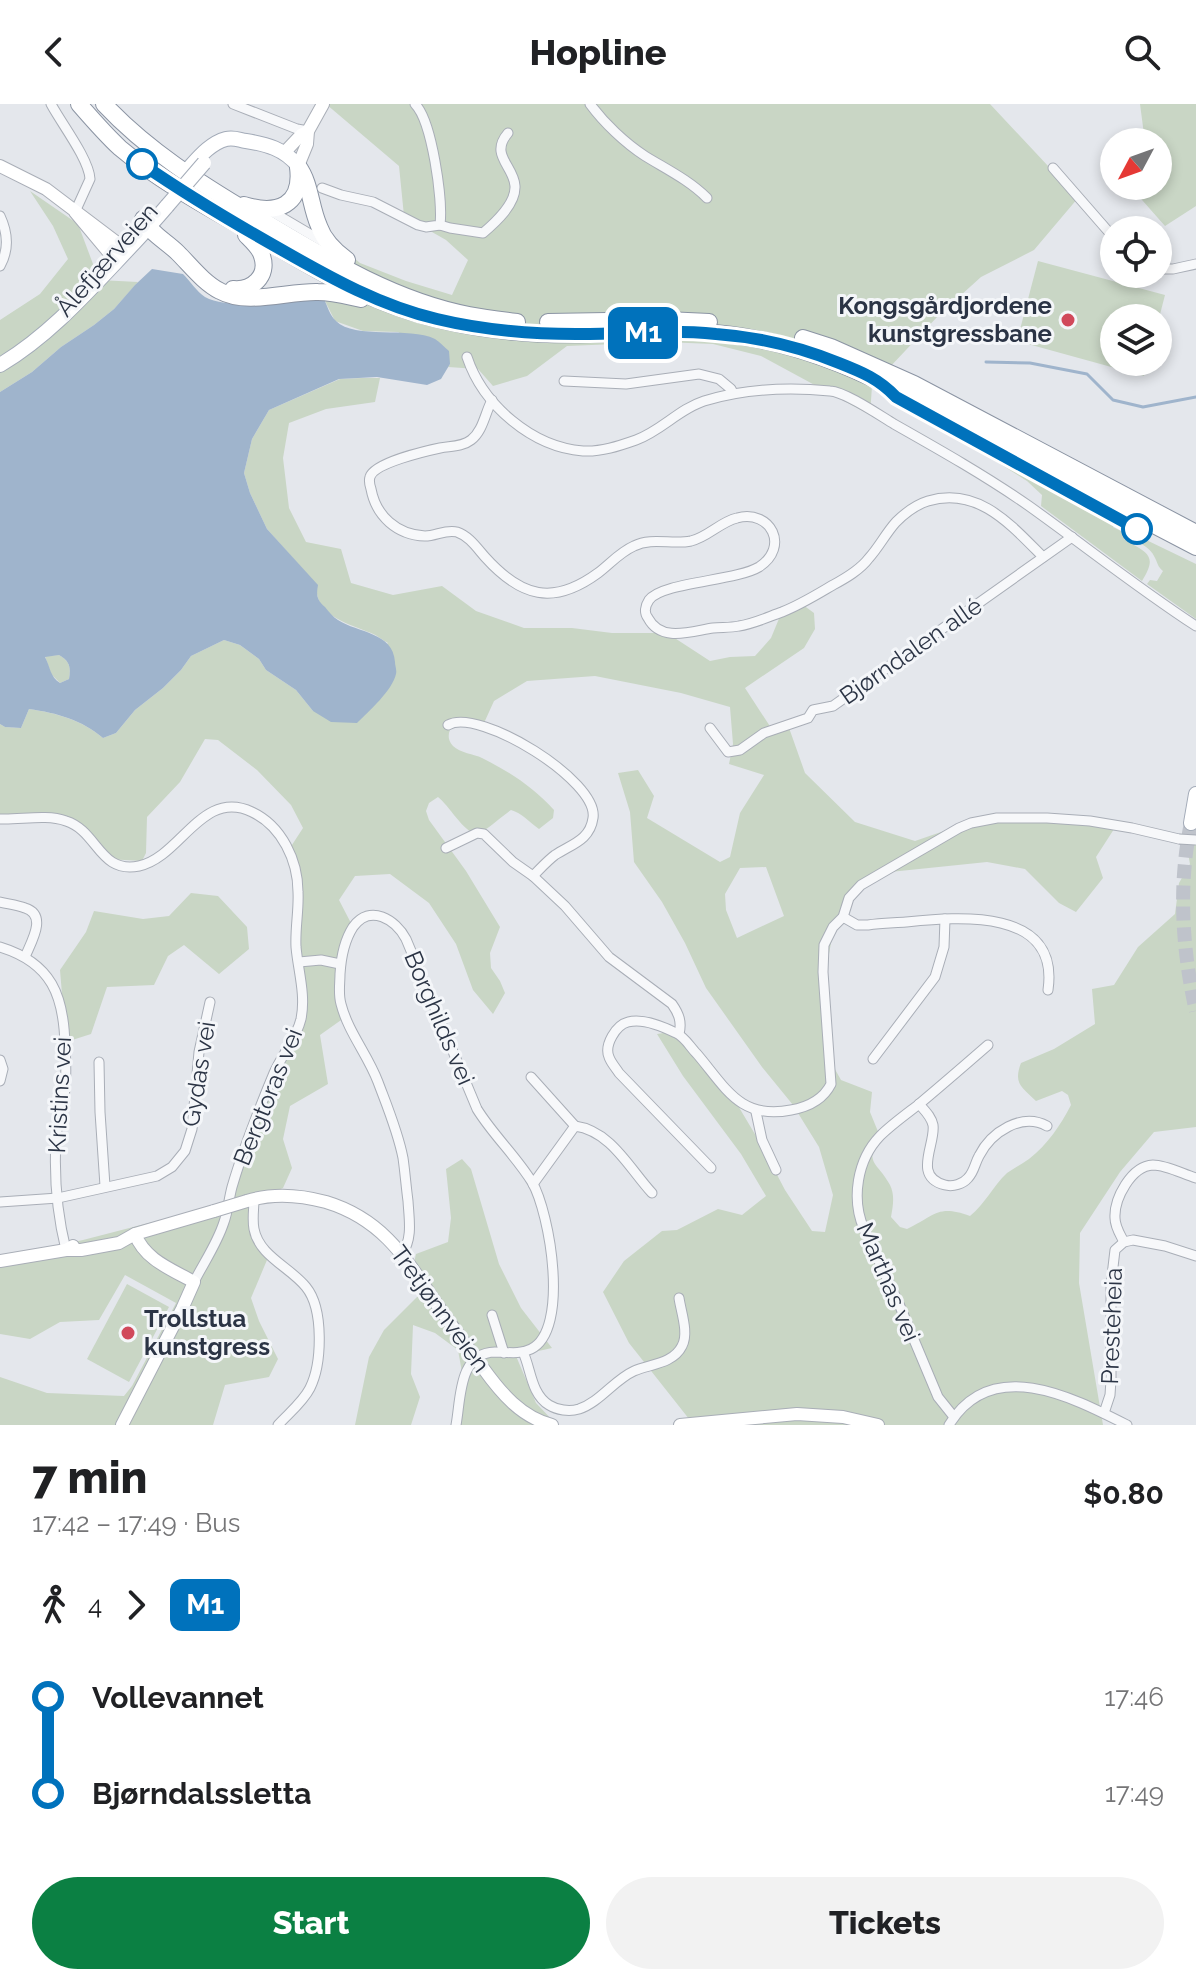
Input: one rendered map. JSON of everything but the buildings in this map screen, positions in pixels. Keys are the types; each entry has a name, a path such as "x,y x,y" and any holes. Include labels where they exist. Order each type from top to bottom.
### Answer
{"highway":[{"path":"79,104 123,150 222,216 327,275 403,309 434,319 521,333 699,332 794,347 856,370 1196,547"},
{"path":"104,104 164,157 225,198 339,264 424,303 467,315 523,322 708,322 770,330 802,338 914,384 1196,533"},
{"path":"225,198 251,207 277,209 295,195 298,166"},
{"path":"298,166 308,184 317,223 332,247 384,287"},
{"path":"149,222 213,280 231,289 248,288 263,273 263,257 247,236 222,216"},
{"path":"149,222 207,283 230,296 243,298 320,292 403,309"}],"main road":[{"name":"Ålefjærveien","path":"0,365 24,350 65,316 201,161 242,141 263,144 284,153 298,166"},
{"path":"1196,794 1191,823 1196,806"}],"street":[{"path":"51,104 90,174 75,212"},
{"path":"235,104 308,131"},
{"path":"298,166 307,144 308,131 323,104"},
{"path":"415,104 425,118 433,155 440,225"},
{"path":"590,104 635,148 707,198"},
{"path":"284,153 308,131"},
{"path":"322,188 373,202 418,225 440,225 483,233 508,207 516,188 501,151 508,133"},
{"path":"0,166 46,189 118,252"},
{"path":"1053,168 1100,222"},
{"path":"269,210 332,247"},
{"path":"0,216 7,235 7,248 0,266"},
{"path":"1172,269 1196,264"},
{"path":"467,357 474,375 507,416 539,438 562,447 586,451 612,448 636,440 695,405 733,393 833,391 957,460 1025,504 1196,626"},
{"path":"564,381 626,384 699,374 719,379 733,393"},
{"path":"492,400 470,441 398,459 371,473 369,478 377,510 388,522 413,534 424,536 459,532 511,579 533,592 553,594 569,590 589,579 636,544 699,539 729,520 746,516 756,517 769,527 775,540 774,550 755,569 671,589 648,600 645,608 648,620 668,633 740,626 784,612 861,567 911,509 936,499 967,499 986,507 1043,557"},
{"name":"Bjørndalen allé","path":"710,728 728,752 740,750 764,733 808,718 813,710 833,706 1072,537"},
{"path":"448,725 456,722 477,726 525,744 556,766 589,799 594,817 587,835 551,858 533,876"},
{"name":"Bergtoras vei","path":"0,819 57,819 70,822 82,829 110,862 130,867 143,865 159,856 205,817 231,806 251,811 274,829 292,858 298,884 295,933 302,1003 299,1024 275,1071 257,1117 211,1254 122,1425"},
{"path":"711,1168 619,1073 607,1052 616,1030 628,1022 646,1022 679,1034 733,1096 756,1112 805,1107 822,1096 831,1084 824,945 843,917 849,898 861,885 959,828 983,820 1090,821 1196,840"},
{"path":"446,848 477,833 484,834 570,912 609,957 672,1004 680,1020 679,1034"},
{"path":"0,902 24,907 37,917 36,929 25,957"},
{"name":"Borghilds vei","path":"402,1254 410,1235 403,1158 376,1075 350,1029 339,992 340,964 347,939 358,921 376,915 395,923 406,939 477,1109 533,1184 551,1243 553,1289 546,1334 533,1348 523,1352"},
{"path":"843,917 851,923 868,925 966,917 1004,923 1024,932 1045,954 1049,973 1048,990"},
{"path":"873,1059 935,977 944,947 945,919"},
{"name":"Kristins vei","path":"0,947 25,957 38,967 57,992 63,1017 66,1075 56,1137 60,1224 66,1250"},
{"path":"299,962 321,960 340,964"},
{"name":"Gydas vei","path":"58,1198 165,1173 179,1160 185,1151 194,1117 199,1052 210,1002"},
{"name":"Marthas vei","path":"952,1421 920,1358 861,1222 857,1201 859,1179 869,1150 880,1135 988,1045"},
{"path":"0,1060 3,1069 0,1081"},
{"path":"99,1062 105,1186"},
{"path":"531,1077 575,1126 606,1140 652,1193"},
{"path":"919,1104 933,1124 928,1168 933,1177 946,1185 956,1185 970,1177 987,1144 1007,1127 1027,1121 1037,1121 1047,1126"},
{"path":"756,1112 762,1140 776,1170"},
{"path":"533,1184 575,1126"},
{"name":"Presteheia","path":"1124,1242 1115,1224 1116,1206 1124,1188 1138,1171 1157,1165 1196,1178"},
{"name":"Tretjønnveien","path":"0,1261 119,1243 135,1234 272,1196 303,1197 341,1207 384,1233 494,1384 514,1404 534,1418 552,1425"},
{"path":"0,1202 58,1198"},
{"path":"250,1200 259,1243 306,1287 317,1310 319,1340 314,1379 306,1394 278,1425"},
{"path":"135,1234 141,1247 153,1259 194,1282"},
{"name":"Presteheia","path":"1104,1413 1111,1380 1111,1270 1115,1250 1124,1242 1133,1240 1196,1256"},
{"path":"456,1425 466,1368 475,1358 487,1353 523,1352 535,1390 545,1402 559,1409 580,1408 622,1378 665,1361 679,1351 684,1336 679,1298"},
{"path":"492,1315 504,1353"},
{"name":"Presteheia","path":"952,1421 966,1403 979,1394 1012,1386 1061,1396 1127,1425"},
{"path":"680,1425 797,1414 843,1417 878,1425"}],"green space":[{"path":"326,104 990,104 1078,198 1034,250 981,277 939,315 872,386 870,415 761,356 713,344 664,342 567,346 527,376 493,386 478,369 448,367 450,364 398,332 363,331 335,321 325,301 339,300 346,251 360,263 452,295 468,260 446,240 404,216 399,166"},
{"path":"1140,104 1196,104 1196,206 1172,221 1172,216 1156,216 1142,200 1172,200 1172,128 1143,128"},
{"path":"30,191 78,224 99,280 138,282 114,309 94,325 0,392 0,320 40,294 68,259 53,226"},
{"name":"Kongsgårdjordene kunstgressbane","path":"1038,261 1100,278 1100,288 1139,288 1165,295 1163,304 1100,304 1100,364 1017,341"},
{"path":"380,378 375,402 326,409 289,423 283,458 289,508 306,542 341,549 351,583 393,595 442,586 476,611 524,628 667,633 710,661 755,656 771,638 783,609 799,602 814,613 815,629 804,648 745,688 773,731 788,725 805,773 855,822 915,841 944,831 1014,819 1116,826 1096,857 1103,878 1076,912 1059,903 1025,869 987,862 890,872 864,884 835,921 827,965 832,1064 841,1080 872,1092 870,1112 879,1134 872,1157 892,1189 891,1217 900,1227 907,1229 943,1211 970,1216 1007,1173 1029,1159 1053,1134 1071,1105 1068,1095 1062,1091 1036,1101 1019,1081 1021,1063 1054,1049 1095,1024 1092,989 1114,985 1138,947 1175,914 1179,883 1190,864 1186,842 1196,839 1196,1127 1154,1132 1120,1172 1080,1233 1079,1283 1103,1425 689,1425 693,1424 629,1343 603,1292 624,1261 662,1231 677,1230 718,1209 742,1215 766,1196 741,1154 683,1076 657,1034 670,1032 707,1064 737,1104 785,1190 812,1231 825,1232 833,1195 819,1147 793,1105 706,988 662,902 634,862 630,812 618,773 638,770 654,796 647,818 720,862 730,857 740,813 764,775 729,764 733,744 730,707 681,693 595,676 527,681 494,701 484,723 471,718 462,719 454,724 449,733 450,742 456,748 512,775 554,810 553,818 539,829 511,810 479,833 469,831 438,797 429,803 426,811 500,927 490,953 491,968 505,993 493,1014 473,990 456,944 429,903 390,874 355,876 339,900 353,927 341,970 344,1018 320,1035 328,1084 290,1106 283,1139 292,1168 283,1188 256,1199 252,1213 267,1260 251,1298 278,1359 269,1377 225,1385 213,1425 0,1425 0,1377 47,1393 124,1396 176,1303 125,1275 99,1320 60,1322 30,1339 0,1334 0,1258 226,1203 242,1172 305,994 293,946 297,896 290,848 303,828 291,805 257,770 218,740 205,739 180,782 147,817 146,853 142,861 107,859 72,823 0,817 0,724 21,728 29,709 68,718 103,738 116,733 135,710 181,670 191,656 224,640 240,645 259,659 266,670 296,690 313,711 388,643 334,617 321,604 317,585 267,529 244,473 252,439 269,410 340,379","holes":["766,867 784,916 737,938 726,910 725,894 740,868"]},
{"path":"989,453 1115,524 1113,527 1121,531 1124,539 1148,555 1149,565 1142,581 1041,506 1042,495 1027,481 989,457"},
{"path":"1138,536 1196,564 1196,619 1147,584 1150,580 1157,581 1163,571 1151,551 1136,541"},
{"path":"59,655 68,662 70,671 69,679 60,683 51,674 45,656"},
{"path":"191,893 218,896 247,927 249,949 219,974 184,945 168,956 154,985 107,987 91,1034 66,1042 60,970 86,932 94,911 143,919 169,916"},
{"path":"462,1159 471,1169 499,1264 521,1308 552,1348 516,1356 536,1403 557,1425 460,1425 463,1378 458,1350 435,1333 413,1325 411,1374 420,1397 411,1425 355,1425 369,1357 384,1330 420,1294 413,1267 416,1254 448,1242 451,1218 446,1169"},
{"name":"Trollstua kunstgress","path":"127,1284 169,1307 129,1382 87,1359"}],"water":[{"path":"152,269 183,274 205,297 230,304 324,299 334,319 345,327 369,332 424,335 435,339 449,351 450,364 441,379 427,385 377,377 339,379 269,410 252,439 244,473 267,529 318,585 319,600 333,616 381,639 393,652 394,680 380,700 357,723 331,722 313,711 296,690 266,670 259,659 240,645 224,640 191,656 181,670 135,710 116,733 103,738 69,718 29,709 21,728 0,724 0,392 94,325 114,309","holes":["59,655 69,665 70,675 69,679 60,683 52,675 45,657"]}],"waterway":[{"path":"986,362 1030,363 1087,374 1113,400 1143,407 1196,397"}],"tunnel":[{"path":"1191,823 1184,870 1183,917 1187,964 1196,1011"}],"bus line":[{"name":"M1","path":"142,164 222,216 327,275 382,302 434,319 521,333 699,332 768,341 815,354 884,384 896,397 1137,529"}],"place":[{"name":"Kongsgårdjordene kunstgressbane","path":"1068,320"},
{"name":"Trollstua kunstgress","path":"128,1333"}]}
